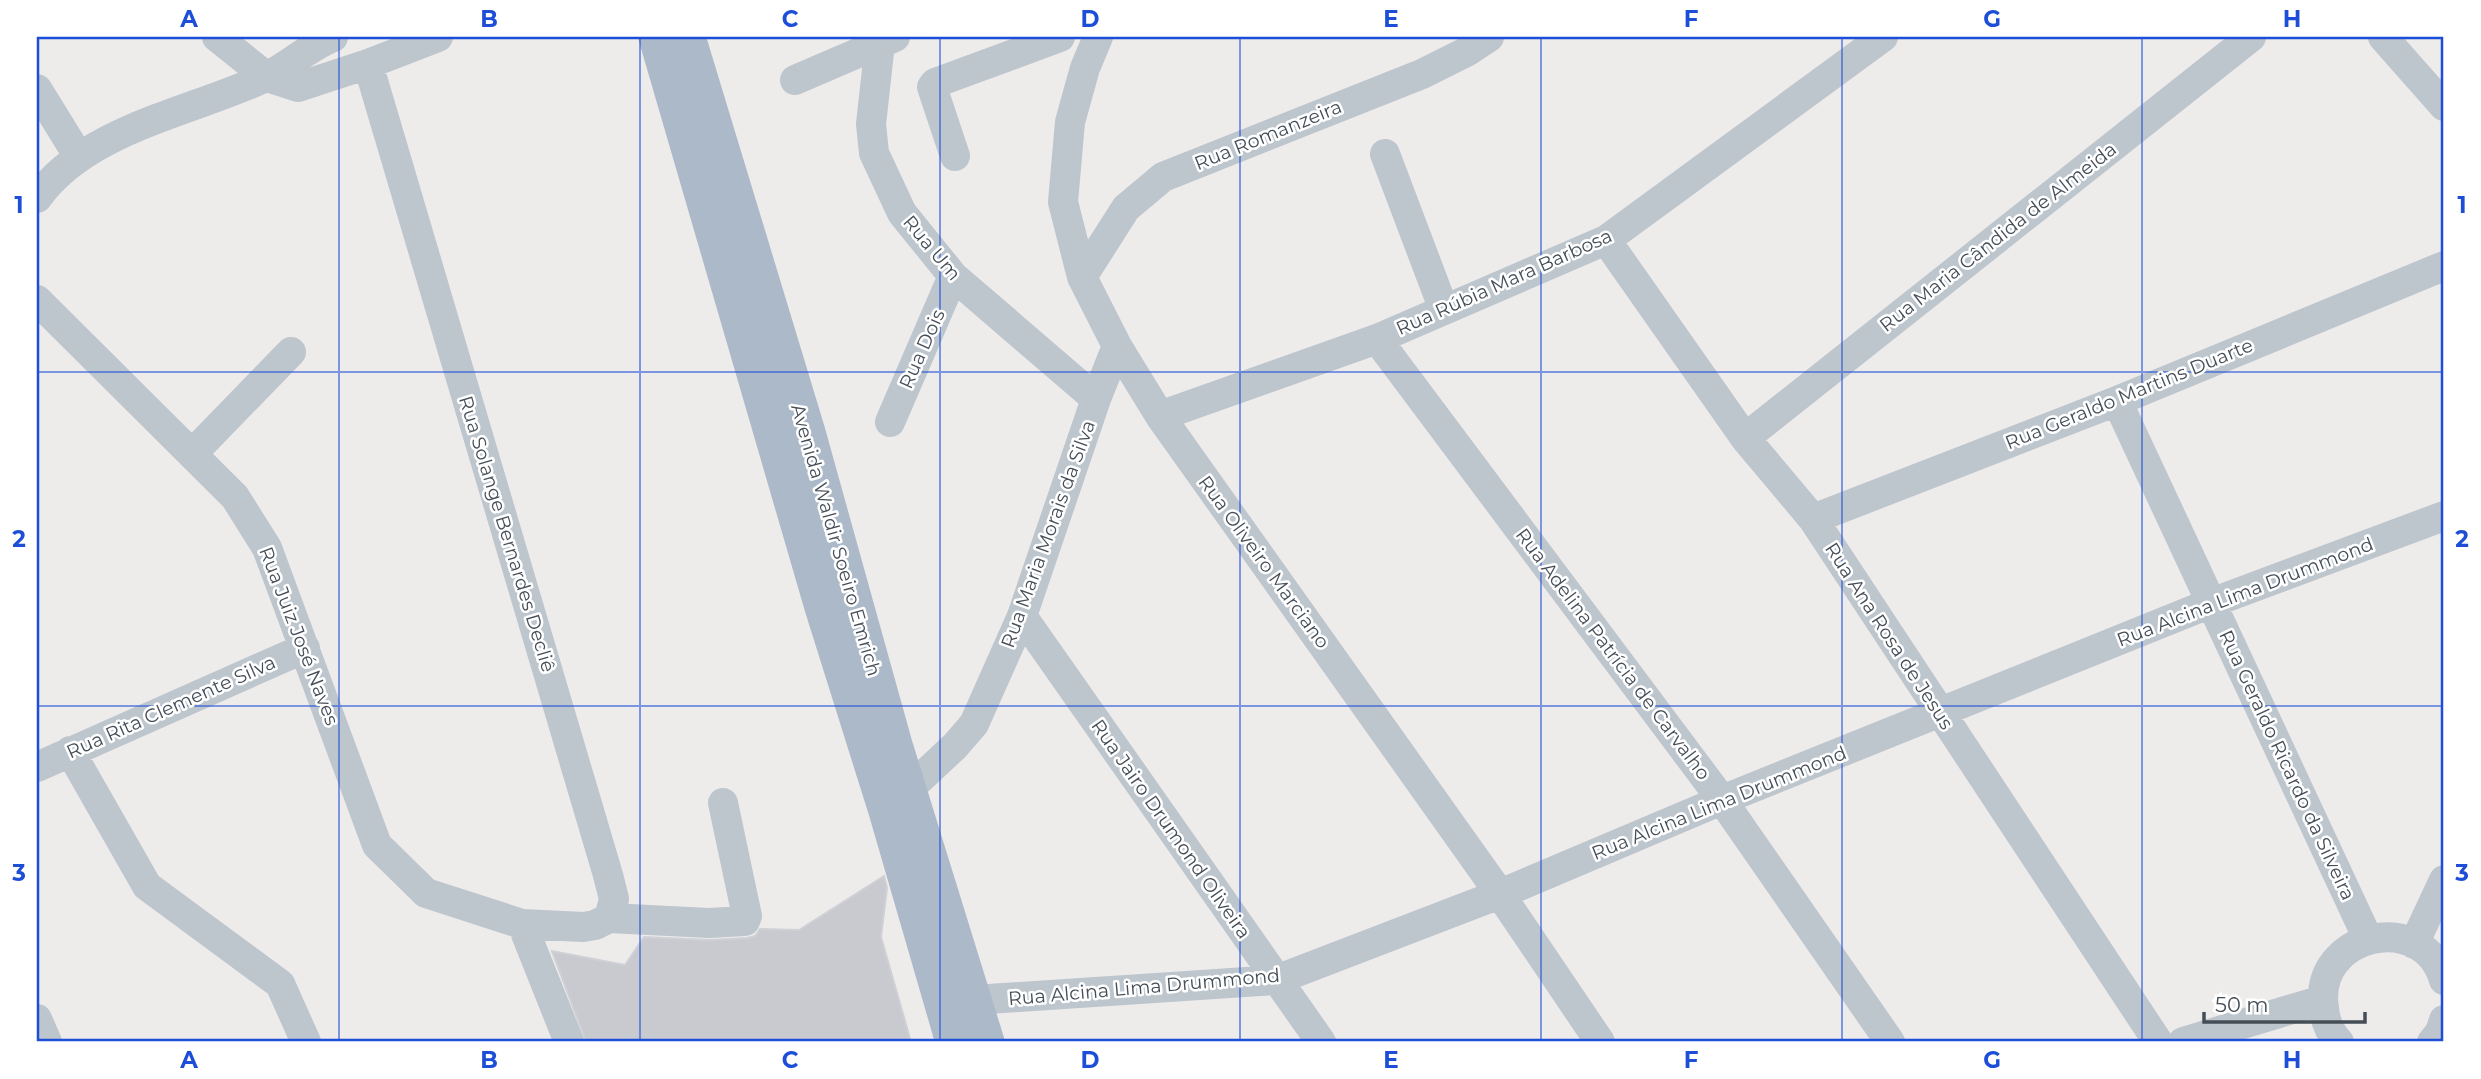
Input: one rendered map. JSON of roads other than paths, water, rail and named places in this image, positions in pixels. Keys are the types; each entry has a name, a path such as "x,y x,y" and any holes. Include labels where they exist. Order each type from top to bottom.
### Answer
{"main road":[{"name":"Avenida Waldir Soeiro Emrich","path":"657,37 827,620 973,1000 986,1042"},
{"name":"Avenida Waldir Soeiro Emrich","path":"687,37 806,429 954,1042"}],"street":[{"path":"217,37 267,77 298,87 368,64 395,44 438,37"},
{"path":"37,198 48,182 79,157 111,139 267,77 315,44 333,37"},
{"path":"956,156 932,87 935,83 1060,37"},
{"name":"Rua Oliveiro Marciano","path":"1098,37 1085,68 1070,122 1063,202 1082,276 1117,346 1160,416 1500,894 1600,1042"},
{"name":"Rua Romanzeira","path":"1082,276 1126,208 1163,177 1422,74 1468,51 1489,37"},
{"name":"Rua Rúbia Mara Barbosa","path":"1160,416 1377,339 1606,240 1883,37"},
{"name":"Rua Maria Cândida de Almeida","path":"1745,438 2251,37"},
{"path":"2383,37 2444,106"},
{"path":"795,80 888,40"},
{"name":"Rua Um","path":"888,40 871,124 874,153 902,213 954,276 1096,399"},
{"name":"Rua Solange Bernardes Decliê","path":"368,64 608,875 614,899 609,918"},
{"path":"37,89 79,157"},
{"path":"1385,154 1444,310"},
{"name":"Rua Ana Rosa de Jesus","path":"1606,240 1745,438 1813,519 2158,1042"},
{"name":"Rua Geraldo Martins Duarte","path":"1813,519 2117,401 2444,266"},
{"name":"Rua Dois","path":"890,422 954,276"},
{"name":"Rua Juiz José Naves","path":"37,300 235,497 267,548 377,845 426,893 522,924"},
{"name":"Rua Adelina Patrícia de Carvalho","path":"1377,339 1722,800 1890,1042"},
{"name":"Rua Maria Morais da Silva","path":"897,800 955,746 974,724 1022,616 1096,399 1117,346"},
{"path":"192,454 291,352"},
{"name":"Rua Geraldo Ricardo da Silveira","path":"2117,401 2368,939"},
{"name":"Rua Alcina Lima Drummond","path":"973,1000 1276,980 1500,894 1722,800 2211,603 2444,516"},
{"name":"Rua Jairo Drumond Oliveira","path":"1022,616 1321,1042"},
{"name":"Rua Rita Clemente Silva","path":"37,767 305,648"},
{"path":"70,751 147,886 280,984 306,1042"},
{"path":"569,1042 522,924 583,926 596,925 609,918 709,923 745,921 747,916 723,803"},
{"path":"2414,944 2444,880"},
{"path":"2339,1042 2325,1020 2322,1000 2325,979 2335,961 2350,948 2368,939 2384,936 2400,938 2431,956 2444,980"},
{"path":"2183,1042 2322,1000"},
{"path":"37,1019 47,1042"},
{"path":"2432,1042 2440,1032 2444,1020"}]}
